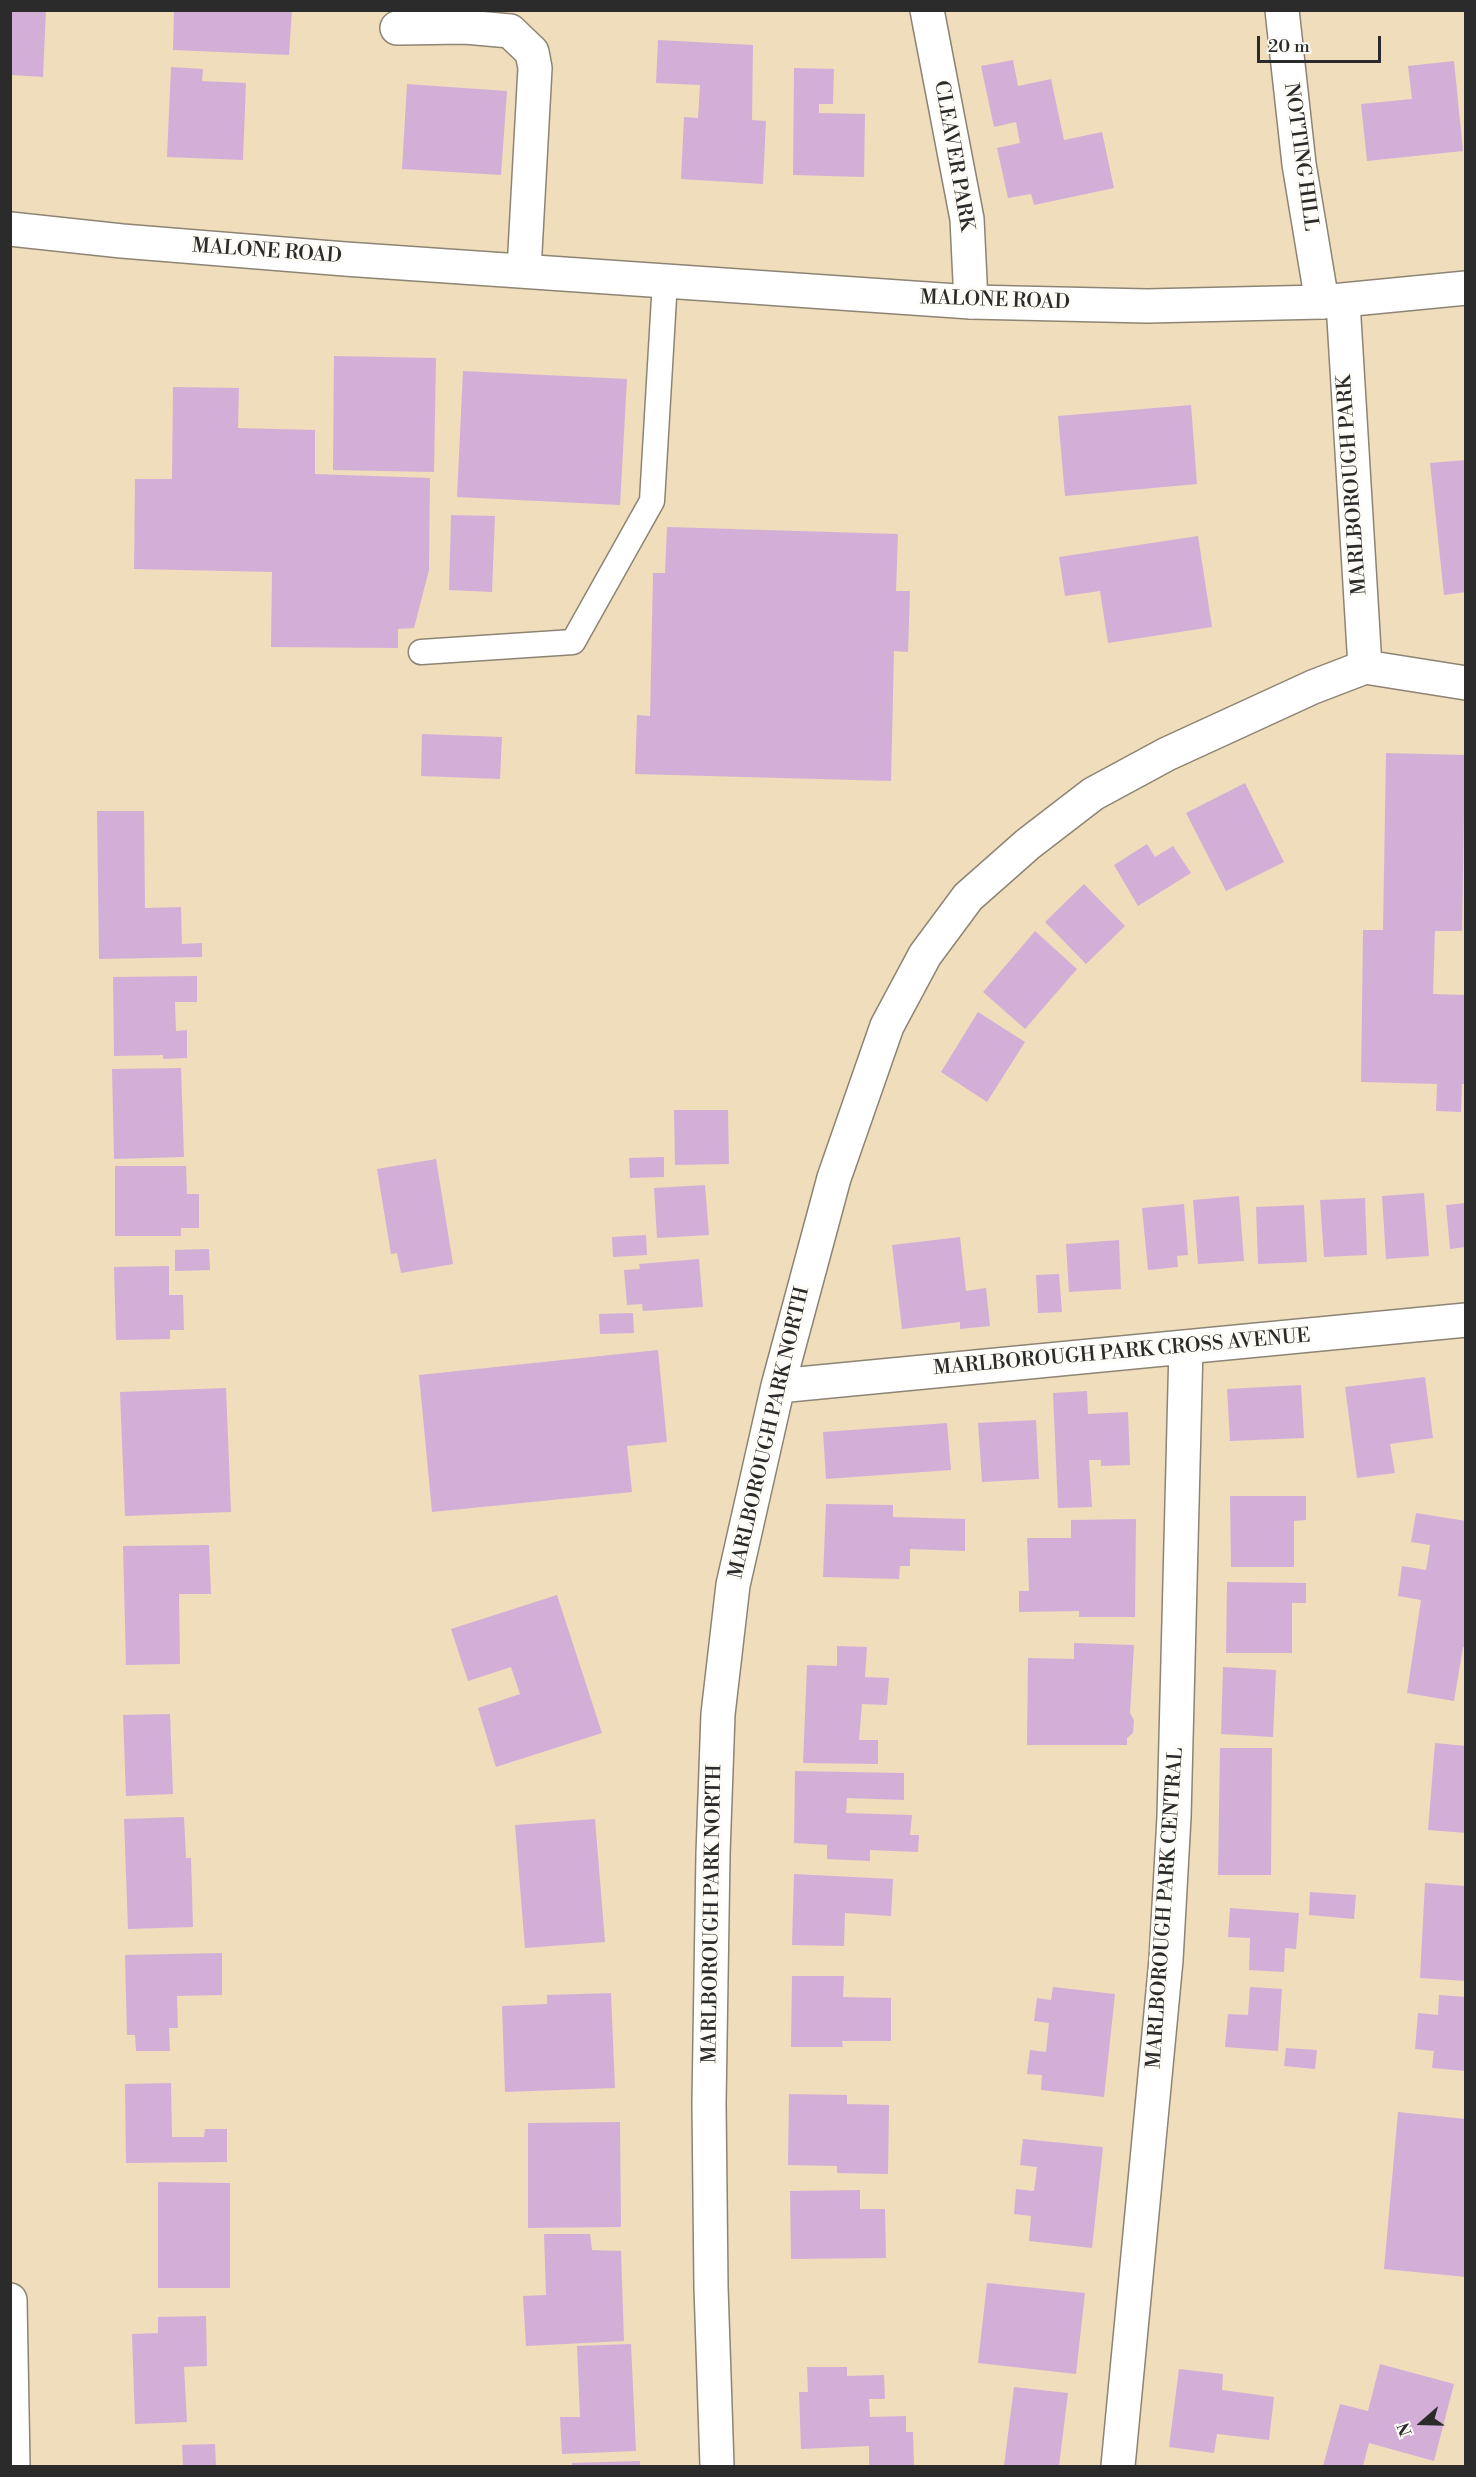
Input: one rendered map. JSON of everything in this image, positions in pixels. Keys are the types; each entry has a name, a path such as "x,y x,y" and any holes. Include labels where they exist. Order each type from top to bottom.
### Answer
{"street":[{"name":"CLEAVER PARK","path":"927,10 967,219 971,302"},
{"name":"NOTTING HILL","path":"1282,10 1299,164 1333,302"},
{"path":"397,28 466,19 510,31 532,52 535,68 524,270"},
{"name":"MALONE ROAD","path":"10,229 122,241 971,302 1147,306 1333,302 1466,288"},
{"name":"MARLBOROUGH PARK","path":"1333,302 1365,668"},
{"path":"1365,668 1466,682"},
{"name":"MARLBOROUGH PARK NORTH","path":"717,2466 711,2287 709,2103 718,1714 733,1585 778,1386 834,1178 886,1026 925,955 968,897 1028,844 1093,794 1167,754 1313,687 1365,668"},
{"name":"MARLBOROUGH PARK CROSS AVENUE","path":"778,1386 1466,1320"},
{"name":"MARLBOROUGH PARK CENTRAL","path":"1118,2466 1167,1948 1174,1817 1186,1347"},
{"path":"10,2300 13,2466"}],"lane":[{"path":"421,652 573,642 652,501 665,281"}],"building":[{"path":"10,10 46,10 43,77 10,75"},
{"path":"174,10 292,10 289,55 173,50"},
{"path":"658,40 753,45 752,120 766,121 763,184 681,179 684,117 698,118 700,85 656,83"},
{"path":"1013,60 1018,86 1051,79 1064,140 1102,132 1114,188 1034,205 1031,194 1008,198 997,148 1020,143 1016,122 994,127 981,66"},
{"path":"1454,61 1463,151 1367,161 1361,104 1412,99 1408,66"},
{"path":"171,67 203,69 202,81 246,83 243,160 167,157"},
{"path":"794,68 834,69 833,104 819,104 819,113 865,114 864,177 793,175"},
{"path":"407,84 507,91 501,175 402,169"},
{"path":"334,356 436,358 434,472 333,470"},
{"path":"463,371 627,379 620,505 457,497"},
{"path":"173,387 239,388 238,428 315,430 315,474 430,478 429,570 414,628 398,629 398,648 271,647 272,572 134,569 135,479 172,479"},
{"path":"1191,405 1197,484 1065,496 1058,416"},
{"path":"1466,460 1466,592 1444,595 1430,463"},
{"path":"451,515 495,516 492,592 449,590"},
{"path":"667,527 898,534 896,591 910,591 908,652 894,651 891,781 635,774 637,715 650,716 653,573 665,573"},
{"path":"1198,536 1212,627 1108,643 1100,591 1065,596 1059,557"},
{"path":"422,734 502,737 500,779 421,776"},
{"path":"1386,753 1465,755 1462,931 1435,931 1433,994 1466,995 1466,1084 1462,1084 1461,1112 1436,1111 1437,1084 1361,1082 1363,930 1383,930"},
{"path":"1245,783 1284,862 1226,891 1186,813"},
{"path":"97,811 144,811 145,908 181,907 182,944 202,943 202,957 99,959"},
{"path":"1147,844 1155,857 1173,846 1191,873 1138,906 1114,865"},
{"path":"1084,884 1125,926 1086,964 1045,922"},
{"path":"1035,931 1077,969 1025,1029 983,992"},
{"path":"197,976 197,1002 175,1002 176,1031 187,1030 187,1058 163,1059 163,1055 114,1056 113,977"},
{"path":"978,1012 1025,1042 987,1102 941,1072"},
{"path":"181,1068 184,1157 114,1159 112,1069"},
{"path":"674,1110 728,1110 729,1164 675,1165"},
{"path":"664,1157 664,1177 630,1178 629,1158"},
{"path":"436,1159 453,1264 401,1273 397,1253 391,1254 377,1169"},
{"path":"115,1166 186,1166 187,1194 199,1194 199,1228 181,1228 181,1236 115,1236"},
{"path":"705,1185 709,1235 657,1238 654,1188"},
{"path":"1424,1193 1429,1256 1386,1259 1382,1196"},
{"path":"1239,1196 1244,1261 1198,1264 1193,1200"},
{"path":"1365,1198 1367,1255 1324,1257 1320,1200"},
{"path":"1466,1203 1466,1247 1450,1249 1446,1205"},
{"path":"1184,1204 1188,1255 1177,1256 1178,1267 1148,1270 1142,1208"},
{"path":"1304,1205 1307,1262 1258,1264 1256,1207"},
{"path":"646,1235 647,1255 613,1257 612,1237"},
{"path":"960,1237 966,1291 986,1288 990,1326 960,1329 960,1322 902,1329 892,1245"},
{"path":"1119,1240 1121,1289 1069,1292 1066,1244"},
{"path":"209,1249 210,1270 175,1271 175,1250"},
{"path":"699,1259 703,1307 643,1311 642,1304 627,1305 624,1270 640,1269 639,1264"},
{"path":"169,1266 169,1295 183,1295 184,1330 170,1330 170,1339 116,1340 114,1267"},
{"path":"1059,1274 1062,1312 1038,1313 1036,1275"},
{"path":"633,1313 634,1333 600,1334 599,1314"},
{"path":"658,1350 667,1442 627,1446 632,1492 432,1512 419,1375"},
{"path":"1425,1377 1433,1438 1390,1444 1395,1473 1357,1478 1345,1387"},
{"path":"1301,1385 1304,1438 1230,1441 1227,1389"},
{"path":"226,1388 231,1512 125,1516 120,1392"},
{"path":"1087,1391 1088,1414 1128,1412 1130,1465 1101,1466 1101,1460 1089,1460 1092,1507 1058,1508 1053,1393"},
{"path":"1036,1420 1039,1479 982,1482 978,1423"},
{"path":"947,1423 951,1470 826,1479 823,1432"},
{"path":"1230,1496 1306,1496 1306,1520 1294,1521 1294,1567 1231,1567"},
{"path":"826,1504 893,1505 893,1517 965,1519 965,1551 910,1549 910,1566 900,1566 899,1579 823,1577"},
{"path":"1416,1513 1466,1521 1466,1648 1463,1647 1454,1701 1407,1693 1421,1600 1398,1596 1402,1566 1426,1570 1430,1545 1411,1542"},
{"path":"1136,1519 1135,1617 1079,1617 1079,1611 1019,1612 1019,1591 1029,1591 1027,1538 1071,1538 1071,1520"},
{"path":"209,1545 211,1594 179,1594 180,1664 126,1665 123,1546"},
{"path":"1227,1582 1306,1583 1306,1603 1292,1603 1292,1653 1226,1653"},
{"path":"557,1595 602,1733 496,1767 478,1708 520,1694 511,1667 468,1681 451,1629"},
{"path":"1074,1643 1134,1645 1130,1713 1134,1720 1133,1733 1127,1738 1127,1745 1027,1745 1028,1658 1074,1659"},
{"path":"837,1646 867,1647 865,1677 889,1678 887,1705 862,1704 859,1740 878,1740 878,1764 803,1763 807,1665 837,1666"},
{"path":"1223,1667 1276,1670 1273,1737 1221,1734"},
{"path":"170,1714 173,1794 126,1796 123,1715"},
{"path":"1435,1743 1466,1746 1466,1833 1428,1830"},
{"path":"1220,1748 1272,1748 1271,1875 1218,1875"},
{"path":"795,1771 904,1773 904,1800 847,1798 846,1813 912,1815 910,1835 919,1835 918,1852 870,1850 870,1861 827,1859 827,1845 794,1843"},
{"path":"184,1817 186,1858 191,1858 193,1927 128,1929 124,1819"},
{"path":"595,1819 605,1942 525,1948 515,1825"},
{"path":"794,1874 893,1879 891,1916 845,1913 844,1946 792,1945"},
{"path":"1425,1883 1466,1886 1466,1981 1420,1978"},
{"path":"1310,1892 1356,1895 1354,1919 1309,1915"},
{"path":"1230,1908 1299,1913 1296,1949 1285,1948 1284,1972 1249,1970 1250,1938 1228,1937"},
{"path":"222,1953 222,1995 177,1996 178,2028 169,2028 170,2051 136,2051 135,2035 127,2035 125,1955"},
{"path":"792,1976 844,1976 843,1997 891,1998 891,2041 842,2041 843,2047 791,2047"},
{"path":"1053,1987 1115,1994 1104,2097 1041,2090 1042,2075 1027,2074 1030,2050 1046,2052 1049,2023 1034,2021 1037,1998 1051,2000"},
{"path":"1250,1987 1282,1989 1278,2051 1225,2047 1228,2014 1248,2015"},
{"path":"611,1993 615,2088 505,2092 502,2006 547,2004 547,1995"},
{"path":"1439,1995 1466,1997 1466,2071 1432,2068 1434,2051 1415,2049 1418,2013 1438,2015"},
{"path":"1286,2048 1317,2050 1315,2069 1284,2066"},
{"path":"171,2083 172,2137 204,2137 205,2129 227,2129 227,2162 126,2163 125,2084"},
{"path":"789,2094 847,2095 847,2104 889,2105 888,2174 837,2173 837,2166 788,2165"},
{"path":"1398,2112 1466,2119 1466,2277 1384,2269"},
{"path":"620,2122 621,2227 528,2228 528,2123"},
{"path":"1023,2139 1103,2147 1092,2248 1029,2241 1031,2216 1014,2214 1016,2189 1034,2191 1037,2167 1020,2165"},
{"path":"158,2182 230,2183 230,2288 158,2288"},
{"path":"860,2190 860,2209 885,2209 886,2258 791,2259 790,2191"},
{"path":"544,2234 590,2234 592,2250 621,2251 624,2341 526,2346 523,2296 546,2295"},
{"path":"987,2283 1085,2293 1076,2374 978,2363"},
{"path":"206,2316 207,2366 184,2367 187,2422 135,2424 132,2334 158,2333 158,2317"},
{"path":"631,2344 636,2451 562,2454 560,2417 580,2417 577,2346"},
{"path":"1380,2364 1454,2384 1434,2461 1369,2443 1363,2466 1323,2466 1340,2404 1368,2411"},
{"path":"807,2367 847,2367 847,2376 884,2375 885,2399 869,2399 870,2417 906,2416 906,2432 913,2432 914,2465 869,2466 869,2446 801,2449 799,2392 808,2392"},
{"path":"1179,2369 1223,2374 1222,2390 1274,2397 1269,2440 1217,2434 1214,2453 1169,2447"},
{"path":"1014,2387 1068,2393 1059,2466 1004,2466"},
{"path":"215,2444 216,2466 183,2466 182,2445"},
{"path":"640,2461 640,2466 572,2466 572,2463"}]}
